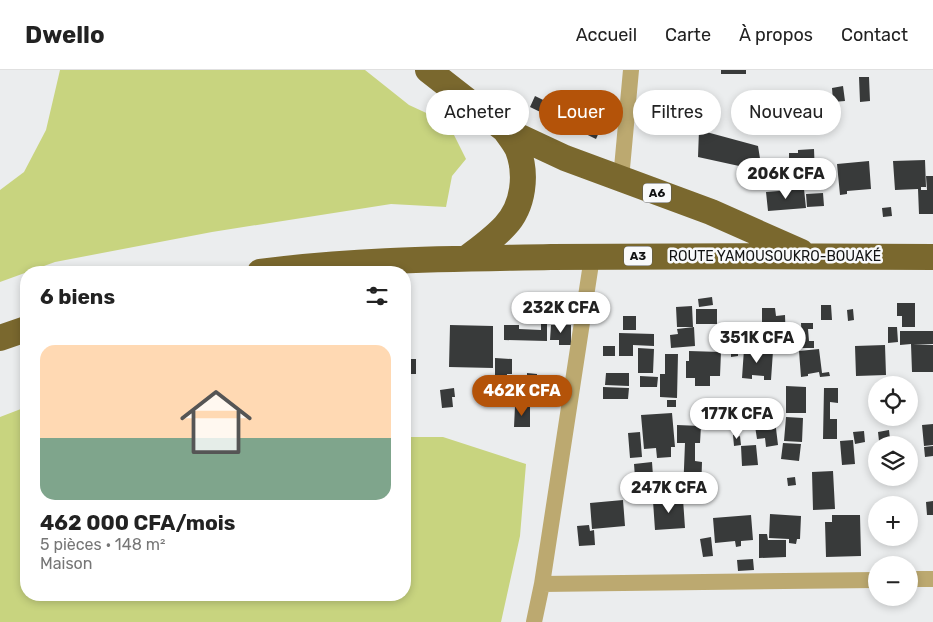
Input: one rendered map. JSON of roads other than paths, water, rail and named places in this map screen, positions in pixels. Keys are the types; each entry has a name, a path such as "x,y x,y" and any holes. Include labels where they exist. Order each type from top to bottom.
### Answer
{"highway":[{"name":"A6","path":"428,70 454,90"},
{"path":"467,258 506,225 514,213 520,198 524,180 521,161 517,148 508,135"},
{"name":"A6","path":"516,135 565,158 711,212 808,256"},
{"name":"ROUTE YAMOUSOUKRO-BOUAKÉ","path":"467,258 933,257"},
{"name":"A3","path":"322,266 364,262 467,258"},
{"path":"0,338 20,331"}],"street":[{"path":"621,180 631,70"},
{"path":"534,622 542,584 592,257"},
{"path":"918,579 933,579"},
{"path":"542,584 868,580"}]}
